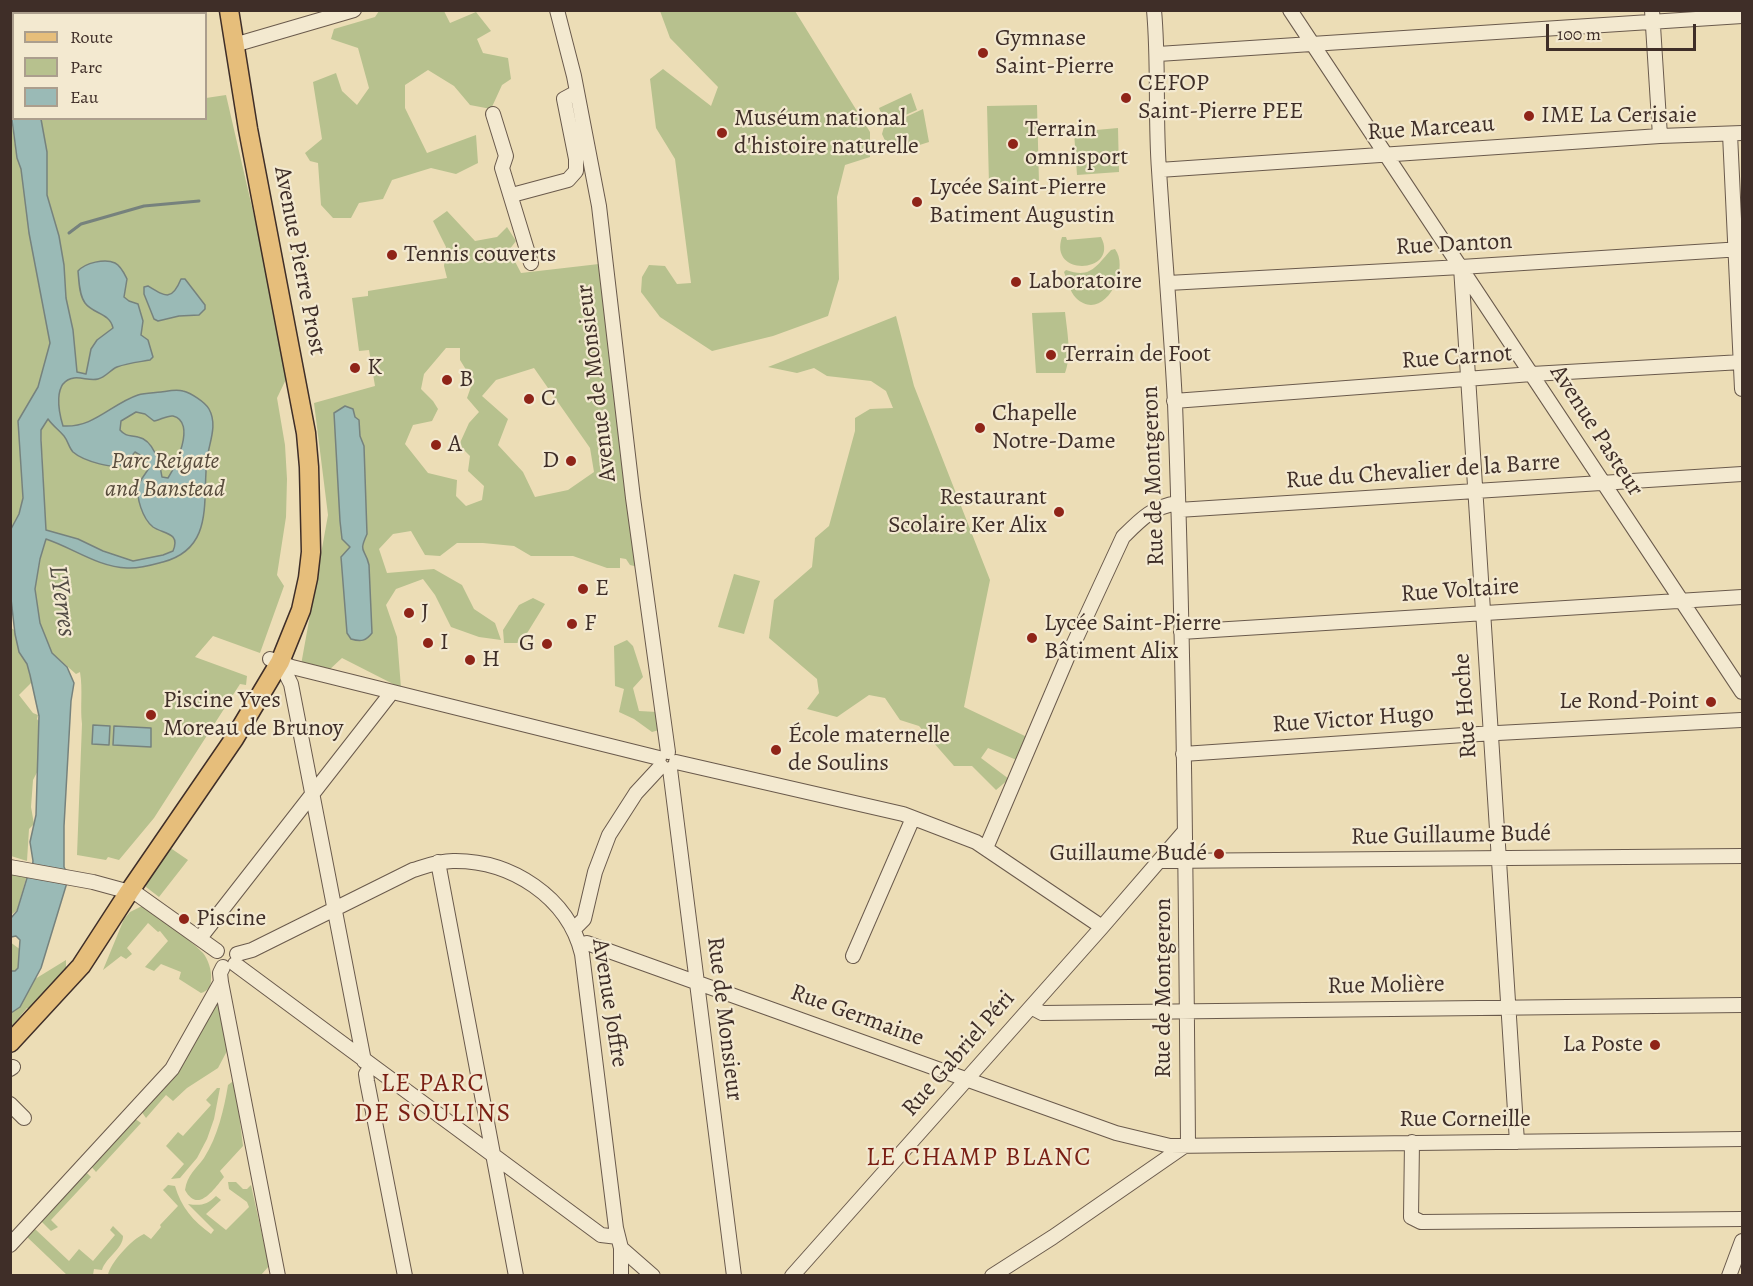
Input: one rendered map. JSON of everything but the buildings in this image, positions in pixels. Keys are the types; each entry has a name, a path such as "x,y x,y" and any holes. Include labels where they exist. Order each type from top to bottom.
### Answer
{"main road":[{"name":"Avenue Pierre Prost","path":"10,1043 81,966 124,890 234,738 275,661 309,522 309,467 301,398 248,129 229,10"}],"street":[{"path":"234,45 354,10"},
{"name":"Avenue de Monsieur","path":"557,10 577,92 599,206 667,761"},
{"name":"Rue de Montgeron","path":"1154,10 1158,54 1159,170 1168,283 1178,506 1188,1144"},
{"name":"Avenue Pasteur","path":"1290,10 1743,692"},
{"path":"1158,54 1653,16 1743,16"},
{"path":"1653,16 1660,136"},
{"path":"512,195 568,180 576,171 576,159 564,99 577,92"},
{"path":"493,114 506,156 502,168 531,263"},
{"path":"1736,133 1731,172 1739,249 1743,389"},
{"name":"Rue Marceau","path":"1159,170 1660,136 1736,133"},
{"name":"Rue Danton","path":"1168,283 1739,249"},
{"name":"Rue Hoche","path":"1461,267 1516,1142"},
{"name":"Rue Carnot","path":"1174,401 1532,374 1742,362"},
{"name":"Rue du Chevalier de la Barre","path":"986,848 1067,658 1123,537 1138,522 1161,506 1475,491 1743,474"},
{"name":"Rue Voltaire","path":"1181,632 1743,597"},
{"path":"275,661 667,761 913,818 976,842 1102,927"},
{"path":"275,661 291,684 367,1063 367,1081 405,1275"},
{"path":"200,938 392,692"},
{"name":"Rue Victor Hugo","path":"1183,754 1742,718"},
{"path":"574,929 584,919 595,872 609,835 636,793 667,761"},
{"name":"Rue de Monsieur","path":"667,761 734,1275"},
{"path":"853,956 913,818"},
{"path":"1160,861 1184,832"},
{"name":"Rue Guillaume Budé","path":"1160,861 1743,856"},
{"name":"Rue Gabriel Péri","path":"792,1275 1160,861"},
{"path":"438,862 516,1275"},
{"name":"Avenue Joffre","path":"232,962 413,870 438,862 483,863 519,876 548,897 574,929 580,945 588,987 622,1271 639,1265"},
{"path":"10,867 124,890 151,902 217,951"},
{"name":"Rue Germaine","path":"580,945 587,943 595,945 1130,1138 1170,1146 1188,1144"},
{"path":"217,951 226,946 233,948 232,962 220,973 221,982 278,1275"},
{"path":"217,951 216,960 232,962 601,1235 620,1243 639,1265 653,1275"},
{"path":"10,1245 172,1069 221,982"},
{"name":"Rue Molière","path":"1031,1007 1042,1013 1743,1005"},
{"path":"10,1104 24,1118"},
{"name":"Rue Corneille","path":"1188,1144 1743,1139"},
{"path":"1412,1142 1411,1217 1421,1222 1743,1219"},
{"path":"992,1275 1037,1248 1188,1144"},
{"path":"1730,1275 1743,1241"}],"green space":[{"path":"187,10 188,12 21,12"},
{"path":"379,11 444,11 450,23 476,12 491,31 477,39 483,53 508,58 511,79 502,85 491,109 470,105 454,86 428,70 405,85 405,108 427,153 476,135 478,163 456,174 431,168 392,180 383,199 359,203 351,218 333,218 321,205 318,163 310,161 305,153 322,139 313,82 336,73 342,91 357,105 369,88 358,48 331,39 334,29 375,17"},
{"path":"660,11 795,11 870,132 870,157 845,165 837,197 839,279 828,316 773,336 712,351 660,317 641,292 642,277 649,265 665,266 677,284 691,283 675,159 656,128 650,79 663,69 711,106 718,87 670,38"},
{"path":"911,93 917,110 885,124 879,108"},
{"name":"Parc Reigate and Banstead","path":"226,95 290,371 277,398 285,445 287,479 286,517 277,575 284,586 260,653 213,636 195,657 247,676 246,685 240,684 154,818 119,860 108,857 106,860 77,855 82,724 80,672 76,674 52,653 40,623 35,589 46,539 41,430 46,422 73,330 66,298 59,236 47,195 47,152 41,120 207,120 207,98"},
{"name":"Terrain omnisport","path":"1037,105 1039,183 989,184 987,106"},
{"path":"923,109 929,142 910,148 887,145 882,134 884,127"},
{"path":"10,112 17,158 21,169 29,233 50,343 38,387 18,421 23,498 19,514 11,529"},
{"path":"1118,128 1119,172 1077,175 1074,132"},
{"path":"447,211 475,241 497,237 507,227 516,241 509,250 521,273 599,264 638,567 620,558 620,568 607,568 573,556 531,556 514,546 483,543 457,543 440,556 425,555 411,531 393,534 379,549 387,573 434,569 462,585 474,609 495,623 501,640 479,637 451,627 435,595 423,579 396,589 386,605 397,637 401,688 342,658 328,671 301,665 328,515 314,403 375,386 369,350 359,351 352,298 368,296 368,291 447,278 444,266 446,247 433,221","holes":["446,348 460,348 460,360 473,381 467,398 479,412 469,423 459,445 470,456 468,471 484,486 482,500 466,506 456,496 457,480 428,473 405,444 413,425 432,421 438,409 421,389 424,374","534,368 590,448 594,472 568,490 535,497 523,472 498,445 508,419 482,396 496,380"]},
{"path":"1062,237 1066,237 1067,240 1101,237 1104,249 1101,258 1093,264 1073,265 1065,259 1060,250"},
{"path":"1115,249 1119,258 1119,269 1112,291 1096,304 1086,304 1076,298 1064,272 1066,270 1087,272"},
{"name":"Terrain de Foot","path":"1065,312 1069,351 1065,373 1036,373 1032,313"},
{"path":"896,316 914,386 990,580 964,707 1027,737 1019,761 988,748 981,758 1009,779 996,790 972,766 954,766 919,726 900,720 885,698 869,695 837,717 807,709 819,693 817,679 769,638 774,600 812,567 815,538 829,526 855,431 855,418 870,409 893,408 886,391 871,381 827,376 814,368 797,373 768,367"},
{"path":"734,574 760,581 744,634 718,627"},
{"path":"533,598 545,604 521,643 504,643 503,630 519,605"},
{"path":"10,627 25,638 36,678 19,695 33,713 38,715 37,719 48,734 47,753 33,780 31,807 34,824 29,829 27,861 11,856"},
{"path":"627,640 633,646 643,677 633,688 639,711 657,712 659,730 652,732 619,712 624,689 615,686 614,646"},
{"path":"169,847 188,860 159,897 146,887 147,879"},
{"path":"11,873 27,875 17,910 11,915"},
{"path":"142,906 203,953 211,972 207,990 201,993 179,979 181,972 161,964 154,971 145,967 168,941 160,931 158,932 148,923 127,948 132,954 126,959 121,956 103,970 124,919 130,912"},
{"path":"10,942 21,950 24,969 11,974"},
{"path":"66,960 66,972 34,1009 27,1008 11,1027 11,1013 20,1007 19,995 35,979"},
{"path":"217,996 228,1036 227,1051 218,1068 187,1088 173,1101 166,1095 146,1118 141,1111 181,1064 196,1042"},
{"path":"235,1083 243,1146 220,1171 224,1177 216,1187 206,1197 195,1200 185,1190 186,1185 213,1141 228,1085"},
{"path":"217,1088 220,1088 214,1119 207,1139 197,1158 180,1178 171,1179 184,1164 166,1146 178,1132 183,1136 211,1105 206,1100"},
{"path":"134,1118 141,1123 96,1172 90,1165"},
{"path":"85,1171 91,1177 51,1220 58,1227 51,1231 41,1221"},
{"path":"228,1182 236,1182 243,1189 251,1185 269,1266 261,1275 108,1275 117,1258 128,1246 144,1234 151,1239 161,1227 160,1225 178,1206 163,1190 168,1185 175,1186 188,1213 211,1234 214,1230 188,1204 203,1204 216,1196 221,1200 206,1214 226,1230 249,1207 247,1202 229,1189"},
{"path":"113,1226 123,1236 122,1241 102,1270 94,1269 93,1275 68,1276 26,1236 32,1229 35,1229 69,1261 79,1249 93,1261 115,1235 110,1230"}],"water":[{"path":"21,10 22,12 12,12 12,120 11,11"},
{"path":"12,120 41,120 47,152 47,195 59,236 64,265 66,298 73,330 77,372 86,374 91,349 97,340 113,328 105,316 88,307 80,292 78,271 95,262 111,262 117,264 122,270 127,279 124,297 138,304 143,321 141,335 148,340 153,357 150,360 117,367 98,379 67,380 62,385 59,398 63,426 84,423 138,395 178,390 194,396 207,406 212,415 213,428 207,459 203,521 191,546 180,555 145,566 116,567 96,561 46,539 35,589 40,623 52,653 67,667 74,683 64,826 64,867 69,876 41,968 20,1007 11,1013 11,971 18,968 20,940 16,936 11,937 11,918 17,911 27,878 31,876 33,861 30,842 36,815 39,716 27,664 19,652 15,634 10,590 11,529 19,514 23,498 18,421 38,387 50,343 29,233 21,169 17,158","holes":["136,412 145,414 154,421 173,416 180,420 183,427 182,445 168,478 162,477 158,459 148,443 144,439 126,435 120,430 121,421","48,419 64,436 73,452 100,464 122,465 135,452 145,458 145,464 149,468 139,484 138,495 141,507 146,519 153,527 173,537 175,540 173,551 133,561 103,551 78,539 46,530 41,430"]},
{"path":"181,279 185,279 205,305 205,309 199,315 179,316 158,321 154,319 144,294 144,287 148,286 159,293 168,295 175,291"},
{"path":"345,406 353,409 355,417 359,420 360,436 364,446 367,534 363,550 369,565 372,633 368,638 360,641 351,639 347,633 341,557 350,547 342,539 334,413"},
{"path":"93,725 110,726 109,745 92,744"},
{"path":"114,726 151,728 151,747 113,745"}],"waterway":[{"path":"69,233 81,224 144,206 199,201"}],"place":[{"name":"Gymnase Saint-Pierre","path":"983,53"},
{"name":"CEFOP Saint-Pierre PEE","path":"1126,98"},
{"name":"IME La Cerisaie","path":"1529,116"},
{"name":"Muséum national d'histoire naturelle","path":"722,133"},
{"name":"Terrain omnisport","path":"1013,144"},
{"name":"Lycée Saint-Pierre Batiment Augustin","path":"917,202"},
{"name":"Tennis couverts","path":"392,255"},
{"name":"Laboratoire","path":"1016,282"},
{"name":"Terrain de Foot","path":"1051,355"},
{"name":"K","path":"355,368"},
{"name":"B","path":"447,380"},
{"name":"C","path":"529,399"},
{"name":"Chapelle Notre-Dame","path":"980,428"},
{"name":"A","path":"436,445"},
{"name":"D","path":"571,461"},
{"name":"Restaurant Scolaire Ker Alix","path":"1059,512"},
{"name":"E","path":"583,589"},
{"name":"J","path":"409,613"},
{"name":"F","path":"572,624"},
{"name":"Lycée Saint-Pierre Bâtiment Alix","path":"1032,638"},
{"name":"I","path":"428,643"},
{"name":"G","path":"547,644"},
{"name":"H","path":"470,660"},
{"name":"Le Rond-Point","path":"1711,702"},
{"name":"Piscine Yves Moreau de Brunoy","path":"151,715"},
{"name":"École maternelle de Soulins","path":"776,750"},
{"name":"Guillaume Budé","path":"1219,854"},
{"name":"Piscine","path":"184,919"},
{"name":"La Poste","path":"1655,1045"}],"district":[{"name":"LE PARC DE SOULINS","path":"433,1100"},
{"name":"LE CHAMP BLANC","path":"979,1159"}],"water label":[{"name":"L'Yerres","path":"61,601"}]}
